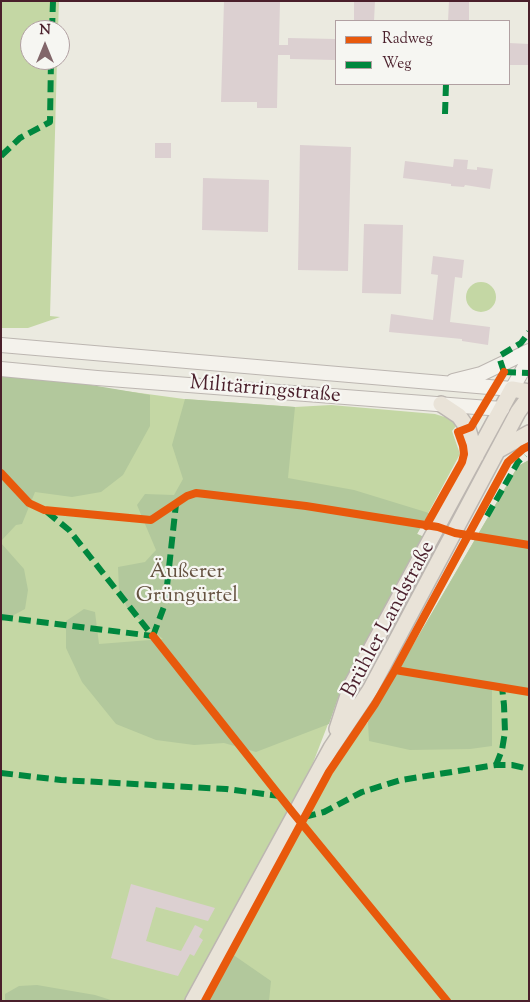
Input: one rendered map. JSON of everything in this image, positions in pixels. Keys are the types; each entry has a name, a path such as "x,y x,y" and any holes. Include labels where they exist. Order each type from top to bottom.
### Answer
{"main road":[{"name":"Militärringstraße","path":"1,345 529,392"},
{"path":"443,384 481,374 529,351"},
{"path":"512,389 529,359"},
{"name":"Militärringstraße","path":"1,369 441,404 523,414"},
{"name":"Brühler Landstraße","path":"331,748 351,686 512,389"},
{"name":"Brühler Landstraße","path":"193,1001 331,748 370,690 455,533 497,450 523,414 529,398"},
{"path":"441,404 459,416 468,429 476,456"},
{"path":"497,450 529,433"}],"green space":[{"path":"1,1 59,1 58,20 20,20 20,70 57,70 50,316 60,317 28,328 1,328"},
{"path":"481,282 491,287 496,297 491,307 481,312 471,307 466,297 471,287"},
{"name":"Äußerer Grüngürtel","path":"1,374 184,399 295,407 331,405 435,414 448,418 457,425 452,431 460,454 417,534 424,537 338,698 313,763 185,1001 1,1001"},
{"path":"1,374 62,380 150,395 150,426 123,475 101,492 72,497 35,492 22,524 16,525 1,541"},
{"path":"185,399 295,407 288,478 354,490 429,513 417,534 424,537 338,698 329,724 256,752 224,743 194,745 156,740 116,724 82,682 66,648 66,621 84,609 95,612 99,644 163,639 128,610 119,589 118,567 145,562 156,550 137,505 145,494 174,495 183,479 172,445"},
{"path":"529,460 529,1001 208,1001 319,795 351,743 368,722 518,466"},
{"path":"529,460 529,695 492,689 492,746 470,749 410,750 369,741 368,722 518,466"},
{"path":"1,543 24,569 28,590 25,609 1,622"},
{"path":"232,954 271,981 269,1001 208,1001"},
{"path":"37,985 95,995 114,1001 5,1001 5,994 19,986"}],"building":[{"path":"224,1 280,1 279,45 288,45 288,38 335,39 335,60 290,59 290,55 278,55 277,108 257,108 257,102 221,102"},
{"path":"354,1 375,1 374,20 354,20"},
{"path":"449,1 469,1 469,20 448,20"},
{"path":"510,43 529,44 529,65 510,65"},
{"path":"155,143 171,143 171,158 155,158"},
{"path":"300,145 351,147 348,271 298,270"},
{"path":"454,159 468,160 467,169 477,170 477,167 493,169 490,189 465,185 464,187 451,186 451,184 403,178 405,161 453,167"},
{"path":"203,178 269,180 268,232 202,230"},
{"path":"364,224 403,225 401,294 362,293"},
{"path":"433,256 464,260 462,278 455,277 450,322 490,327 488,345 462,341 462,339 389,332 391,314 433,320 438,275 431,274"},
{"path":"131,884 215,908 208,921 156,907 146,941 181,951 195,925 203,929 199,937 203,940 194,956 190,954 178,976 111,958"}],"marked path":[{"path":"52,20 53,1"},
{"path":"1,156 20,138 50,122 51,70"},
{"path":"445,114 446,85"},
{"path":"504,372 500,360 501,355 521,343 529,332"},
{"path":"504,372 529,373"},
{"path":"487,516 518,462 525,455"},
{"path":"153,636 165,604 176,504"},
{"path":"47,512 69,530 155,639"},
{"path":"1,617 153,636"},
{"path":"496,765 502,750 505,732 502,687"},
{"path":"304,817 324,812 362,792 401,780 496,765 512,765 529,769"},
{"path":"1,773 61,780 226,789 280,796"}],"cycle path":[{"path":"426,526 462,462 463,446 458,432 471,427 504,372"},
{"path":"205,1001 329,772 375,704 395,670 508,462 529,446"},
{"path":"1,473 29,503 44,510 151,520 187,496 196,493 306,506 438,527 455,533 529,545"},
{"path":"153,636 294,814 447,1001"},
{"path":"395,670 529,692"}]}
